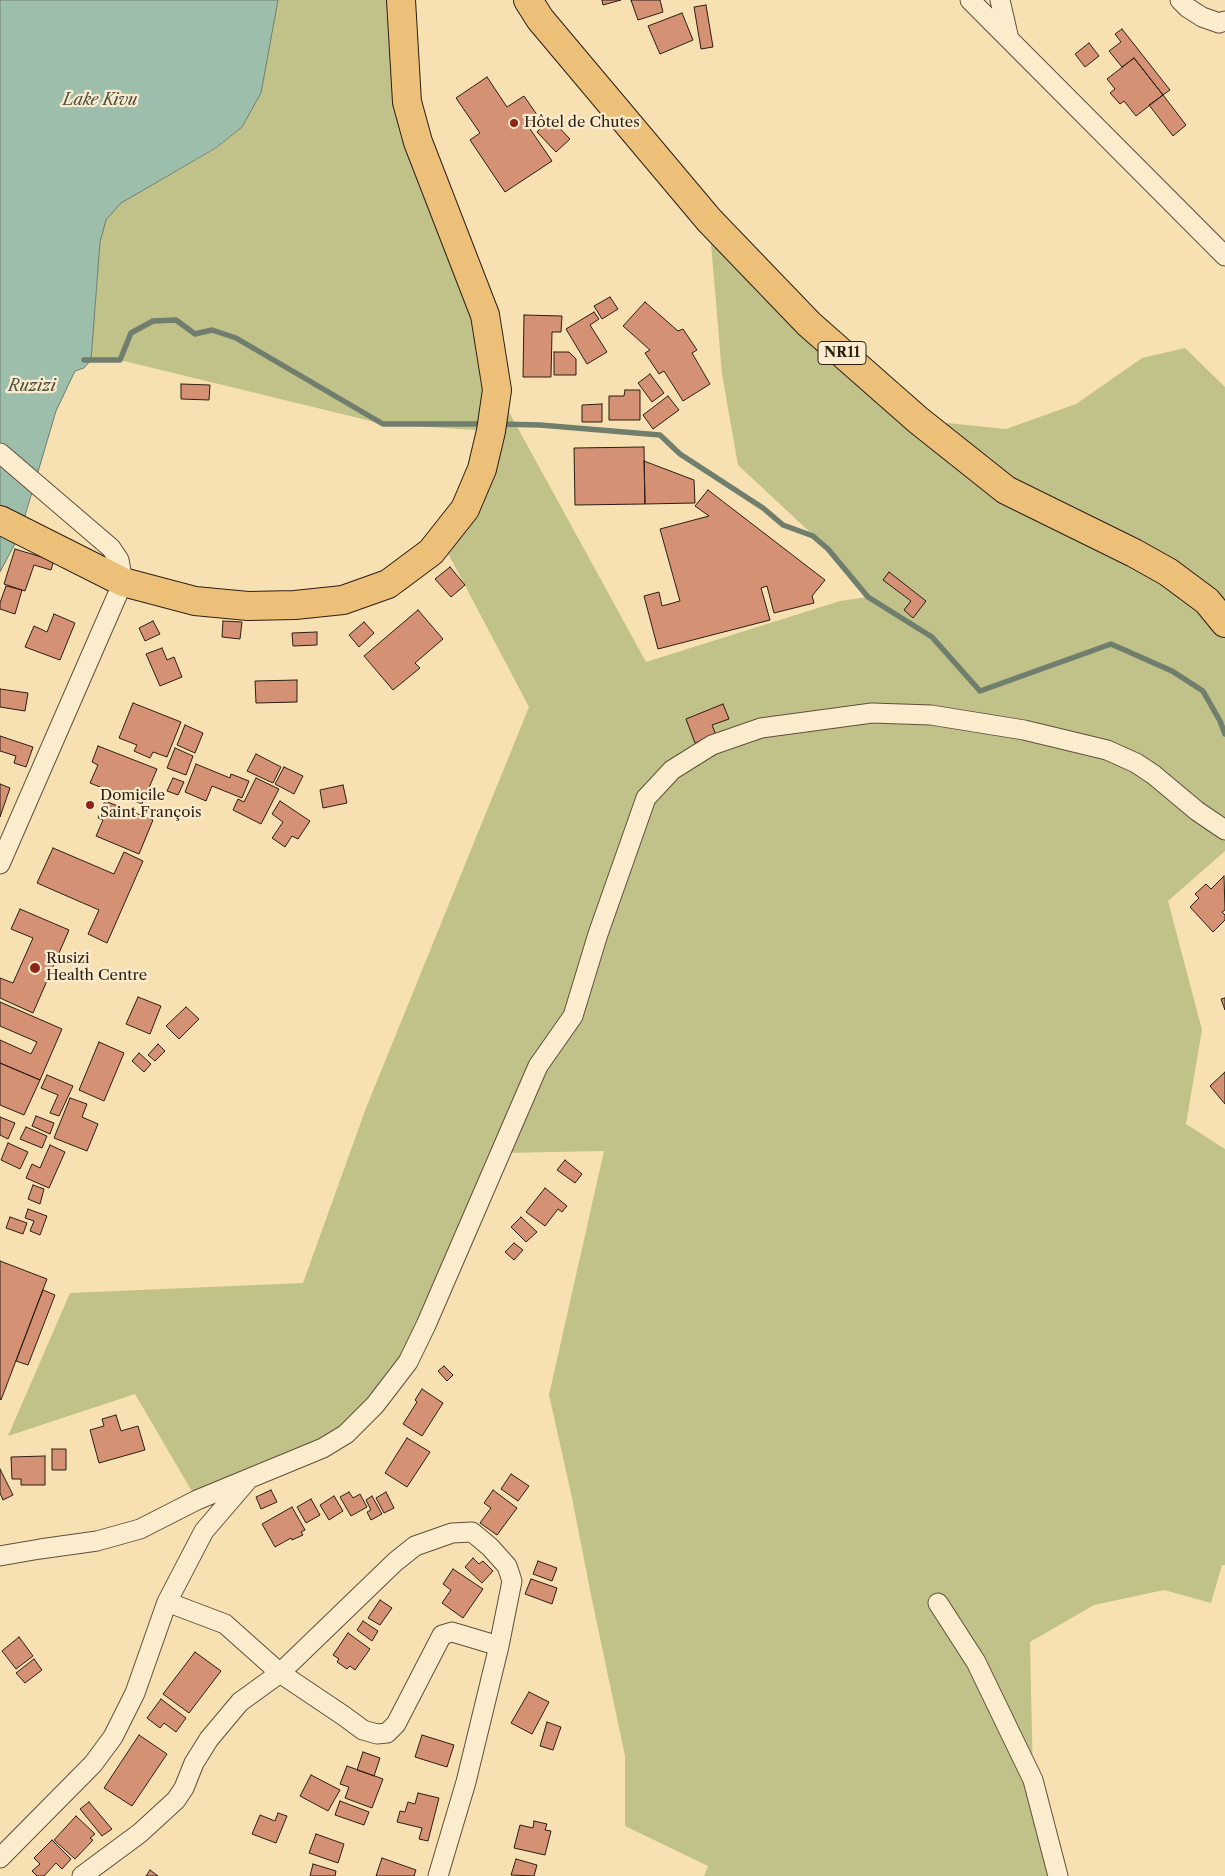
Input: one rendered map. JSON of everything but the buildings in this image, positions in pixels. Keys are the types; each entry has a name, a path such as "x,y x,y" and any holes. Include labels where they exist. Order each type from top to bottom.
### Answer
{"main road":[{"path":"0,520 123,582 195,601 248,606 295,605 343,600 388,584 431,552 465,509 482,469 491,431 497,390 485,315 418,142 406,102 401,0"},
{"name":"NR11","path":"528,0 540,19 709,220 809,324 918,420 1006,490 1134,552 1168,572 1207,601 1225,623"}],"street":[{"path":"970,0 1225,256"},
{"path":"1000,0 1009,41"},
{"path":"1180,0 1188,8 1202,16 1219,22 1225,21"},
{"path":"0,453 111,548 119,560 123,582 0,864"},
{"path":"0,1556 40,1548 97,1541 140,1529 197,1500 302,1457 346,1434 375,1404 408,1362 426,1325 538,1066 573,1016 598,934 646,798 672,770 712,745 761,728 872,713 931,716 1024,730 1107,750 1136,763 1154,775 1197,811 1225,830"},
{"path":"0,1858 93,1764 113,1736 135,1694 167,1602 204,1531 250,1478"},
{"path":"82,1876 140,1833 176,1800 184,1788 194,1763 225,1718 240,1702 280,1673 395,1562 415,1546 452,1533 472,1532 490,1547 507,1566 512,1581 499,1646 466,1782 438,1876"},
{"path":"167,1602 225,1624 280,1673 364,1730 376,1734 387,1733 396,1724 442,1635 452,1632 499,1646"},
{"path":"938,1603 976,1662 1033,1780 1058,1876"}],"green space":[{"path":"278,0 401,0 403,64 497,390 646,662 840,601 868,597 828,549 738,465 722,374 709,220 918,420 1006,429 1076,404 1142,358 1185,348 1225,387 1225,851 1168,901 1202,1030 1186,1124 1225,1149 1225,1565 1222,1565 1211,1603 1164,1590 1094,1605 1030,1642 1033,1780 1058,1876 704,1876 708,1866 625,1826 625,1756 549,1395 604,1151 501,1153 426,1325 346,1434 197,1500 135,1394 8,1436 70,1293 303,1283 366,1108 529,707 441,540 491,431 383,424 120,360 91,360 100,242 106,220 121,203 216,149 242,127 261,93"}],"water":[{"name":"Lake Kivu","path":"0,0 278,0 261,93 242,127 216,148 121,203 106,220 100,242 91,360 84,368 75,371 56,411 19,536 0,572"}],"waterway":[{"path":"84,360 120,360 131,333 153,321 176,320 195,334 212,330 236,338 383,424 484,424"},
{"path":"498,424 540,425 660,435 680,454 763,508 783,525 813,536 828,549 868,597 932,637 980,691 1111,644 1172,671 1203,691 1225,734"}],"place":[{"name":"Hôtel de Chutes","path":"514,123"},
{"name":"Domicile Saint François","path":"90,805"},
{"name":"Rusizi Health Centre","path":"35,968"}],"water label":[{"name":"Ruzizi","path":"32,386"}]}
